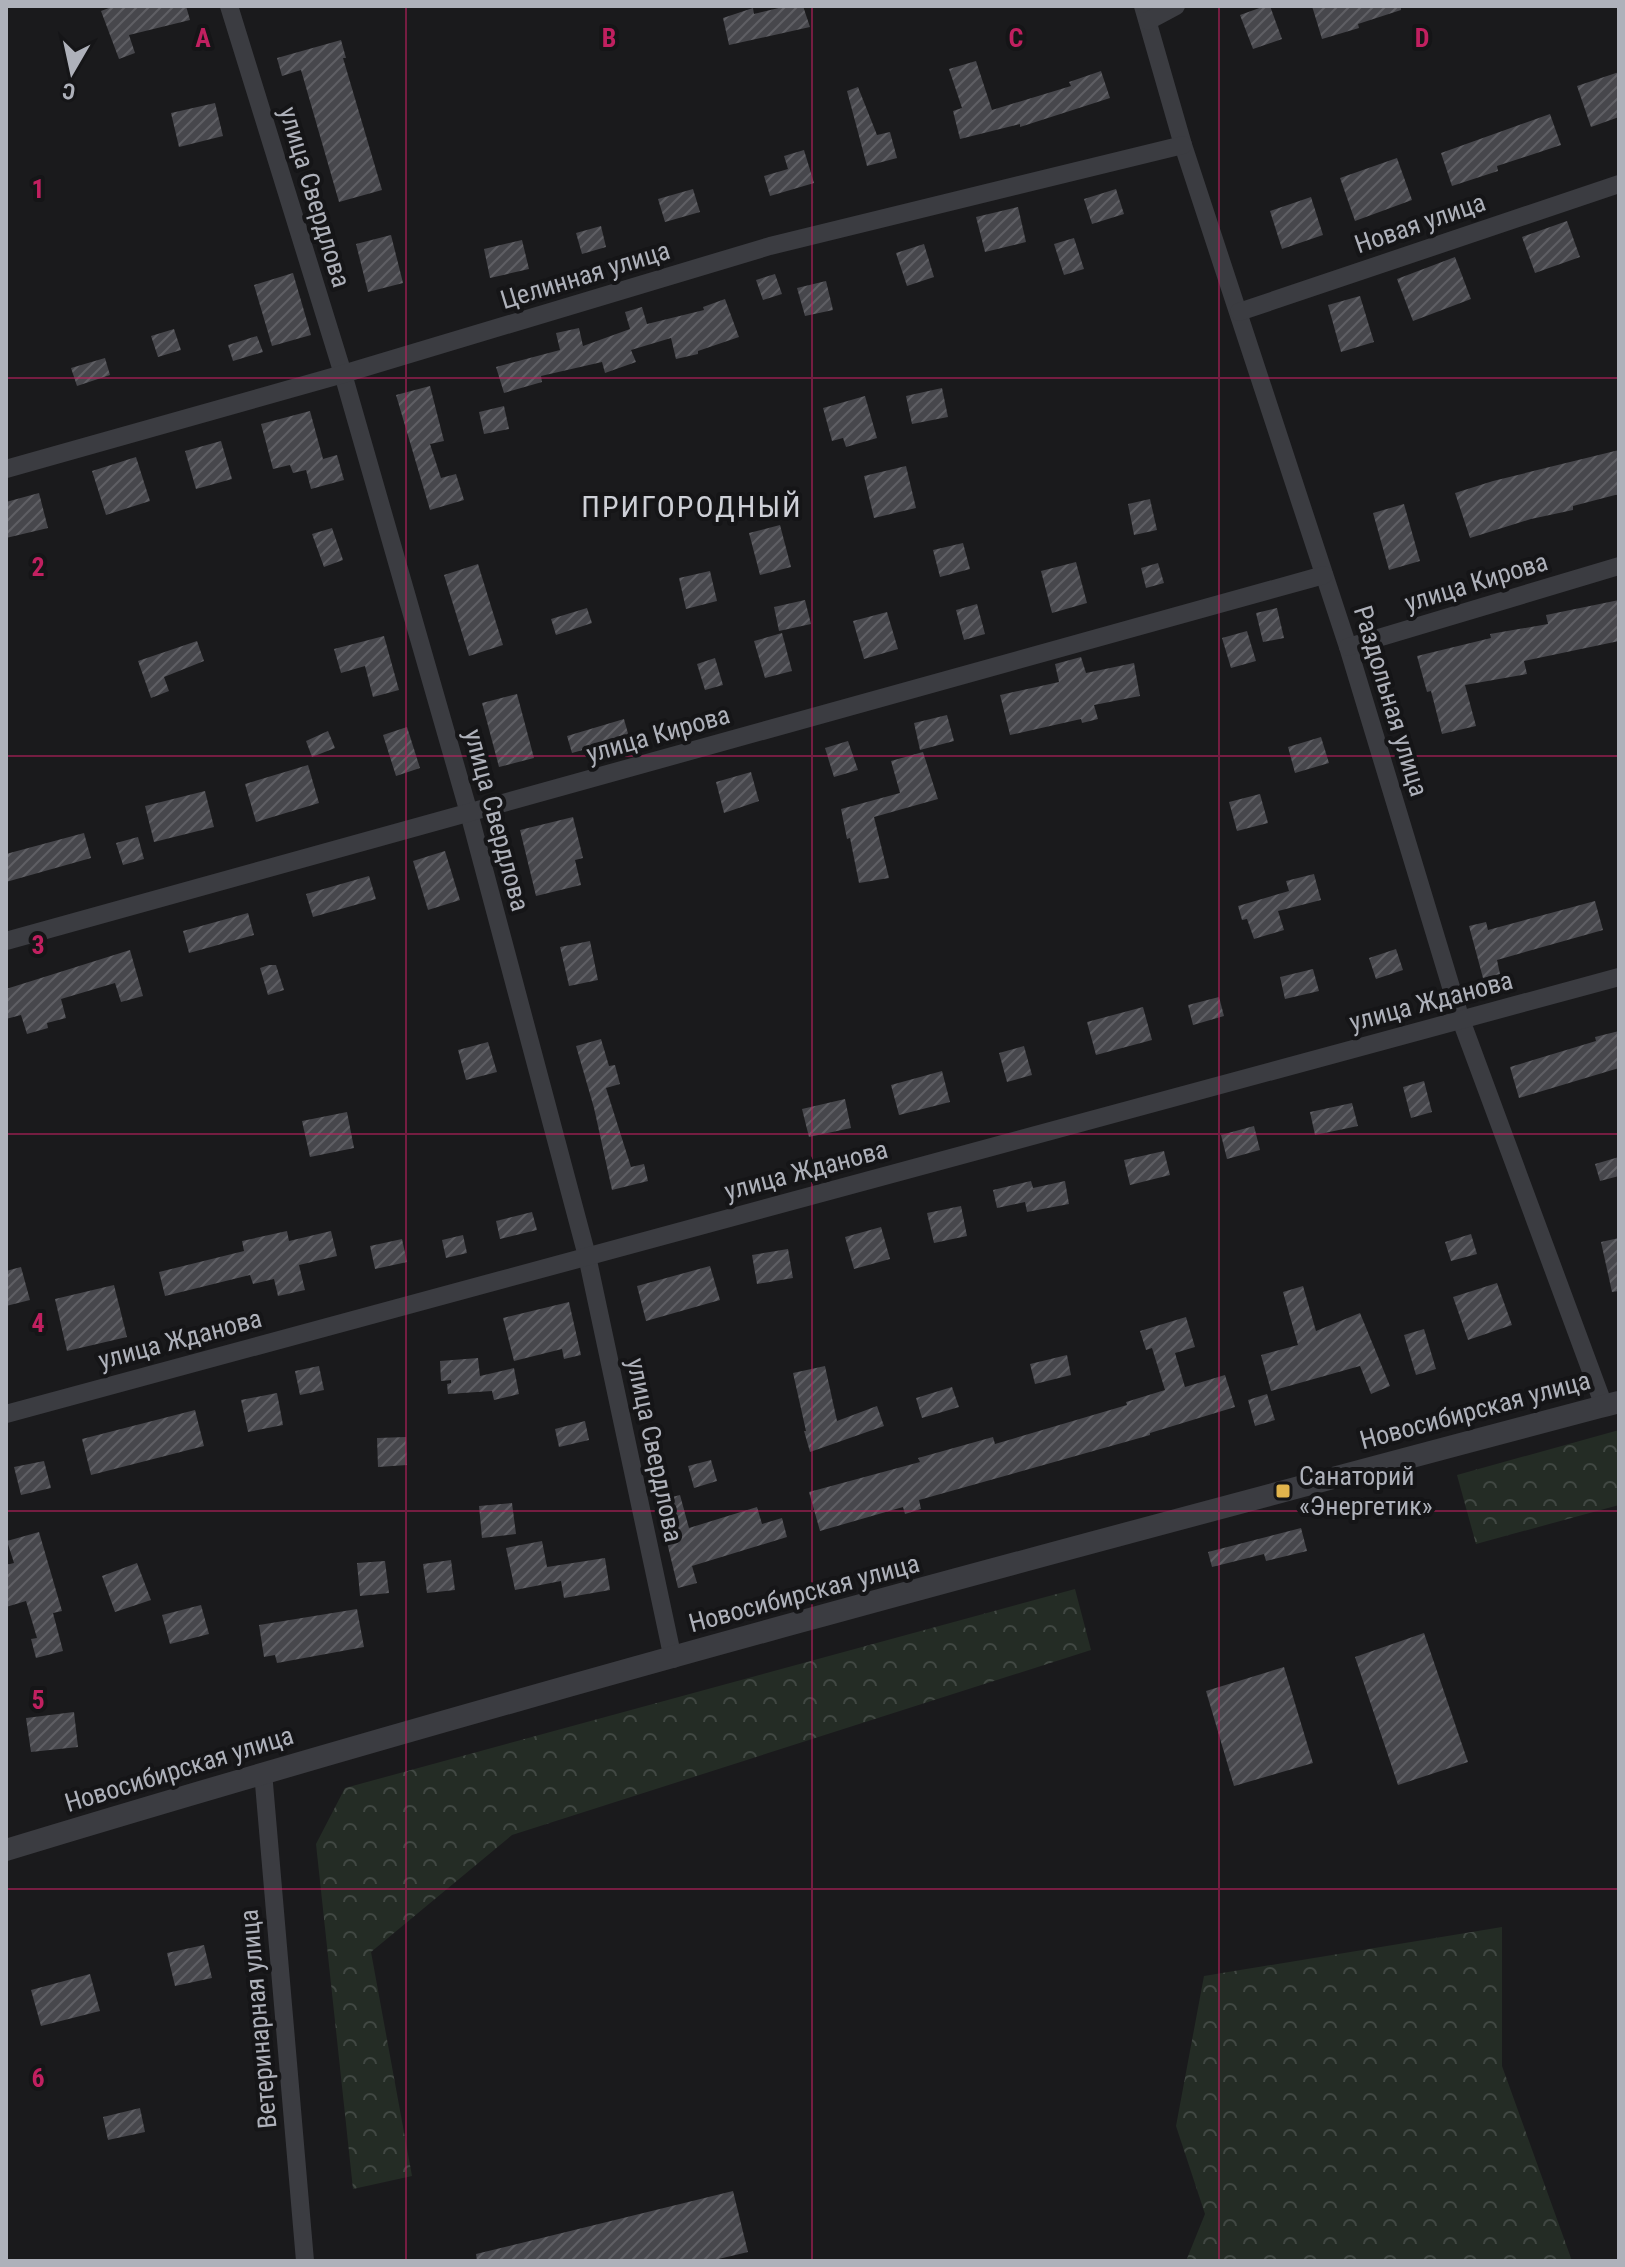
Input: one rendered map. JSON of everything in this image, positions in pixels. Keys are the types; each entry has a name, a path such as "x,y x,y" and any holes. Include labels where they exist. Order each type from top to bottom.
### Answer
{"street":[{"name":"улица Свердлова","path":"229,6 343,374 469,813 587,1256 673,1659"},
{"path":"1146,14 1176,6"},
{"name":"Раздольная улица","path":"1146,14 1183,145 1348,647 1461,1020 1612,1404"},
{"name":"Целинная улица","path":"6,469 343,374 770,246 1183,145"},
{"name":"Новая улица","path":"1239,312 1619,184"},
{"name":"улица Кирова","path":"1348,647 1619,566"},
{"name":"улица Кирова","path":"6,941 1324,575"},
{"name":"улица Жданова","path":"6,1414 1619,977"},
{"name":"Новосибирская улица","path":"6,1850 263,1772 1318,1481 1612,1404"},
{"name":"Ветеринарная улица","path":"263,1772 305,2261"}],"green space":[{"path":"1619,1430 1619,1505 1476,1544 1457,1475"},
{"path":"1075,1589 1091,1650 512,1835 371,1952 412,2176 353,2189 316,1844 345,1788"},
{"path":"1502,1927 1502,2066 1572,2261 1186,2261 1205,2214 1176,2126 1204,1976"}],"building":[{"path":"114,6 186,6 190,20 129,35 135,53 119,59 101,11"},
{"path":"787,6 803,6 810,27 729,45 723,18 753,8 754,14"},
{"path":"1270,6 1282,39 1253,49 1240,15"},
{"path":"1312,6 1401,6 1401,10 1358,24 1359,28 1322,39"},
{"path":"341,40 346,58 343,58 382,190 339,202 301,70 282,76 277,58"},
{"path":"976,61 992,110 1071,86 1069,82 1101,71 1110,98 1020,127 1020,124 960,139 953,111 962,108 949,69"},
{"path":"1619,72 1619,117 1591,127 1577,86"},
{"path":"858,87 877,135 890,132 897,158 867,166 847,91"},
{"path":"215,103 223,136 179,147 171,113"},
{"path":"1550,114 1561,145 1497,166 1498,171 1452,186 1441,153"},
{"path":"804,150 814,183 770,196 764,176 788,169 784,156"},
{"path":"1397,158 1412,200 1355,221 1340,178"},
{"path":"693,189 700,212 665,222 658,199"},
{"path":"1116,189 1124,214 1092,224 1084,199"},
{"path":"1311,197 1323,235 1282,249 1270,211"},
{"path":"1018,207 1026,242 985,252 976,217"},
{"path":"1567,221 1580,257 1535,273 1522,237"},
{"path":"601,226 606,247 582,254 576,233"},
{"path":"391,235 403,283 368,292 356,244"},
{"path":"1074,238 1084,269 1064,275 1054,244"},
{"path":"522,240 529,269 490,278 484,249"},
{"path":"924,244 934,277 907,286 896,253"},
{"path":"1455,257 1471,299 1413,321 1397,279"},
{"path":"293,273 311,335 272,346 254,285"},
{"path":"775,274 782,294 763,300 756,280"},
{"path":"826,281 833,310 805,316 797,288"},
{"path":"1360,296 1374,342 1341,352 1328,305"},
{"path":"725,299 739,337 698,351 698,354 676,359 671,338 631,350 636,362 605,373 602,362 541,376 542,382 504,393 496,367 560,350 556,333 579,328 583,346 630,329 625,312 642,307 647,324 704,310 703,307"},
{"path":"174,329 181,350 158,357 151,336"},
{"path":"257,336 263,352 233,361 228,345"},
{"path":"105,358 110,375 77,386 71,368"},
{"path":"430,386 444,441 430,444 441,478 456,474 464,500 430,510 396,395"},
{"path":"942,388 948,417 912,424 906,396"},
{"path":"865,396 877,438 846,447 843,438 832,441 823,408"},
{"path":"504,406 509,429 484,434 479,412"},
{"path":"310,411 323,459 337,455 344,480 311,489 306,470 293,473 290,465 273,469 261,424"},
{"path":"221,441 232,479 196,489 185,451"},
{"path":"1619,450 1619,494 1470,538 1455,493"},
{"path":"136,457 150,501 106,515 92,471"},
{"path":"906,466 916,508 874,518 864,476"},
{"path":"39,493 48,528 6,538 6,502"},
{"path":"1150,499 1157,530 1134,535 1128,504"},
{"path":"1404,504 1420,561 1389,570 1373,513"},
{"path":"780,525 791,567 760,575 749,533"},
{"path":"332,528 343,560 324,567 312,534"},
{"path":"963,543 970,569 940,577 933,550"},
{"path":"1076,562 1087,603 1052,613 1041,571"},
{"path":"1158,563 1164,583 1146,588 1141,568"},
{"path":"478,564 503,645 469,656 444,575"},
{"path":"710,571 717,601 686,609 679,578"},
{"path":"805,600 811,624 779,631 774,607"},
{"path":"1619,600 1619,641 1524,661 1527,674 1465,685 1476,726 1442,734 1431,691 1427,692 1417,656 1491,638 1490,634 1548,624 1546,615"},
{"path":"977,604 985,634 964,640 956,610"},
{"path":"587,608 592,623 556,635 551,619"},
{"path":"1277,608 1284,638 1263,642 1256,613"},
{"path":"887,612 898,649 864,659 853,621"},
{"path":"1247,631 1256,661 1231,668 1222,638"},
{"path":"782,633 792,671 765,678 754,641"},
{"path":"384,636 399,690 373,697 365,666 341,673 334,649"},
{"path":"197,641 204,661 164,677 169,691 151,698 138,661"},
{"path":"1081,657 1086,673 1134,663 1140,696 1094,705 1098,719 1082,723 1081,719 1010,735 1000,695 1059,682 1055,664"},
{"path":"715,658 723,685 705,690 697,664"},
{"path":"517,694 534,758 499,767 482,703"},
{"path":"947,715 954,741 920,750 914,723"},
{"path":"624,719 629,737 572,753 567,736"},
{"path":"407,727 420,768 396,776 383,735"},
{"path":"328,731 335,748 312,757 306,741"},
{"path":"1321,737 1329,763 1295,773 1288,747"},
{"path":"848,741 858,770 834,777 825,748"},
{"path":"923,752 938,799 874,817 889,878 859,883 841,809 900,793 891,761"},
{"path":"308,765 319,803 256,822 245,784"},
{"path":"751,772 759,801 724,813 716,782"},
{"path":"205,791 214,827 154,842 145,806"},
{"path":"1260,794 1268,823 1237,831 1229,802"},
{"path":"573,817 583,858 575,860 581,885 536,896 520,830"},
{"path":"84,833 91,858 6,882 6,854"},
{"path":"138,837 144,859 123,865 116,843"},
{"path":"445,851 460,900 428,910 413,861"},
{"path":"1314,874 1321,900 1278,911 1284,930 1254,939 1247,919 1242,920 1238,906 1289,891 1286,881"},
{"path":"369,876 376,899 313,917 306,894"},
{"path":"1595,901 1603,930 1497,960 1500,974 1483,978 1469,926 1486,922 1488,930"},
{"path":"248,913 254,935 189,953 183,931"},
{"path":"590,941 598,980 569,986 560,947"},
{"path":"1396,949 1403,970 1376,979 1369,958"},
{"path":"130,950 143,996 121,1002 115,983 61,999 66,1018 47,1023 48,1028 27,1034 21,1015 6,1019 6,989"},
{"path":"276,965 284,990 268,995 260,968"},
{"path":"1313,969 1319,991 1285,999 1280,977"},
{"path":"1219,997 1224,1016 1193,1025 1188,1005"},
{"path":"1143,1007 1152,1040 1096,1055 1087,1022"},
{"path":"1619,1031 1619,1068 1519,1098 1510,1067"},
{"path":"601,1039 609,1066 615,1065 620,1084 606,1088 631,1167 644,1164 648,1181 612,1190 594,1108 576,1046"},
{"path":"488,1042 497,1072 466,1080 458,1050"},
{"path":"1024,1046 1032,1075 1007,1082 999,1053"},
{"path":"942,1071 950,1102 899,1115 891,1085"},
{"path":"1424,1081 1432,1112 1411,1118 1403,1087"},
{"path":"845,1099 851,1128 809,1137 802,1109"},
{"path":"1352,1103 1358,1126 1315,1135 1310,1112"},
{"path":"347,1112 354,1148 310,1157 302,1121"},
{"path":"1254,1126 1260,1150 1227,1159 1221,1135"},
{"path":"1164,1151 1170,1175 1130,1185 1124,1160"},
{"path":"1619,1157 1619,1176 1600,1181 1595,1164"},
{"path":"1031,1181 1033,1188 1065,1181 1069,1204 1027,1212 1025,1202 997,1208 993,1190"},
{"path":"961,1206 967,1236 934,1243 927,1213"},
{"path":"532,1212 537,1230 500,1239 496,1221"},
{"path":"881,1227 890,1259 854,1269 845,1237"},
{"path":"287,1231 289,1241 331,1231 337,1256 299,1265 305,1290 278,1296 274,1279 253,1284 250,1275 165,1296 159,1272 244,1251 242,1241"},
{"path":"1471,1234 1477,1254 1451,1261 1445,1242"},
{"path":"463,1235 467,1253 446,1258 442,1240"},
{"path":"1619,1238 1619,1291 1612,1292 1601,1242"},
{"path":"402,1239 407,1262 375,1269 370,1246"},
{"path":"788,1249 793,1278 757,1284 752,1255"},
{"path":"710,1266 720,1300 646,1321 637,1286"},
{"path":"21,1267 30,1300 6,1306 6,1271"},
{"path":"1497,1283 1512,1325 1468,1340 1453,1297"},
{"path":"114,1285 127,1337 67,1351 55,1299"},
{"path":"1303,1286 1316,1331 1360,1313 1390,1386 1371,1394 1360,1366 1271,1391 1261,1355 1298,1345 1283,1292"},
{"path":"569,1302 581,1355 564,1359 562,1349 514,1361 503,1318"},
{"path":"1186,1317 1195,1347 1175,1353 1185,1387 1225,1375 1235,1407 1150,1435 919,1500 921,1509 905,1514 903,1507 820,1531 809,1492 920,1462 918,1458 993,1437 995,1444 1127,1405 1126,1402 1165,1390 1152,1348 1146,1350 1140,1331"},
{"path":"1424,1329 1436,1369 1416,1375 1404,1335"},
{"path":"1067,1355 1071,1375 1035,1384 1030,1364"},
{"path":"478,1358 480,1376 514,1368 519,1394 494,1400 492,1391 448,1394 447,1384 451,1380 441,1381 440,1361"},
{"path":"319,1366 324,1390 300,1395 295,1371"},
{"path":"825,1366 837,1421 877,1406 884,1426 810,1452 793,1373"},
{"path":"952,1387 959,1407 922,1418 916,1398"},
{"path":"277,1393 283,1425 248,1432 241,1400"},
{"path":"1267,1394 1275,1420 1255,1426 1248,1400"},
{"path":"195,1410 204,1446 91,1475 82,1439"},
{"path":"585,1421 589,1440 559,1447 555,1429"},
{"path":"406,1437 407,1465 378,1467 377,1438"},
{"path":"711,1460 717,1481 694,1488 688,1466"},
{"path":"44,1461 51,1488 21,1495 14,1467"},
{"path":"680,1495 689,1528 757,1507 762,1524 782,1518 787,1537 692,1566 697,1583 678,1588 657,1501"},
{"path":"512,1503 516,1534 482,1538 479,1506"},
{"path":"1301,1528 1307,1551 1266,1561 1264,1554 1212,1567 1208,1552"},
{"path":"39,1532 62,1611 53,1613 63,1651 36,1658 31,1639 37,1638 26,1601 6,1607 6,1565 14,1563 7,1541"},
{"path":"542,1541 547,1567 605,1558 610,1590 564,1598 561,1581 515,1590 506,1548"},
{"path":"451,1560 455,1590 427,1593 423,1564"},
{"path":"385,1561 389,1593 360,1596 357,1563"},
{"path":"137,1563 151,1600 115,1612 102,1576"},
{"path":"201,1605 209,1634 170,1644 162,1615"},
{"path":"357,1609 364,1647 277,1663 275,1655 264,1657 259,1625"},
{"path":"1424,1633 1468,1762 1398,1785 1355,1657"},
{"path":"1284,1667 1313,1763 1234,1786 1206,1691"},
{"path":"74,1712 78,1747 31,1752 26,1718"},
{"path":"204,1945 212,1978 175,1986 167,1953"},
{"path":"90,1974 100,2011 41,2026 31,1990"},
{"path":"140,2108 145,2132 108,2140 103,2117"},
{"path":"733,2191 748,2252 710,2261 477,2261 476,2254"}],"place":[{"name":"Санаторий «Энергетик»","path":"1283,1491"}],"district":[{"name":"ПРИГОРОДНЫЙ","path":"692,507"}]}
